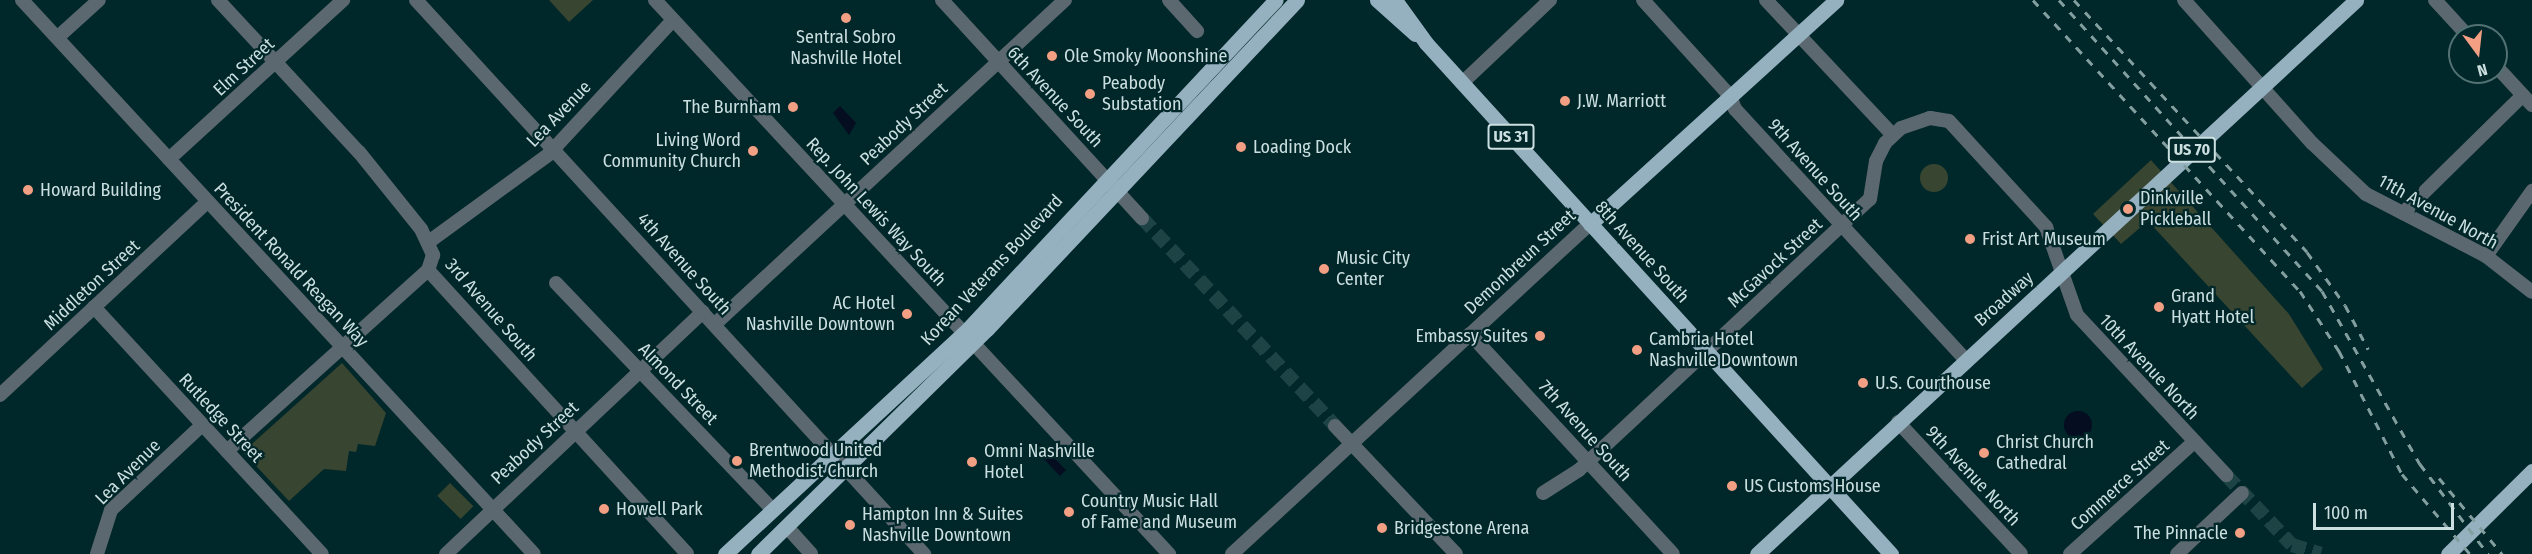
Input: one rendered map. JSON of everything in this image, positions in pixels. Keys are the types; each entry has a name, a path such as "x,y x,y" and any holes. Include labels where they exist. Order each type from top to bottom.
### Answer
{"main road":[{"name":"Korean Veterans Boulevard","path":"758,554 847,471 969,338 1105,177 1276,0"},
{"name":"Korean Veterans Boulevard","path":"725,554 969,338 1119,192 1297,0"},
{"name":"8th Avenue South","path":"1377,0 1426,43"},
{"name":"8th Avenue South","path":"1395,0 1426,43 1828,487"},
{"name":"Demonbreun Street","path":"1590,224 1836,0"},
{"name":"Broadway","path":"1757,554 2356,0"},
{"path":"2449,552 2532,471"},
{"name":"US 31","path":"1828,487 1891,554"}],"street":[{"name":"President Ronald Reagan Way","path":"22,0 534,554"},
{"path":"58,37 99,0"},
{"path":"218,0 359,152 430,241"},
{"name":"Elm Street","path":"169,159 343,0"},
{"name":"4th Avenue South","path":"416,0 924,554"},
{"name":"Rep. John Lewis Way South","path":"655,0 1169,554"},
{"name":"6th Avenue South","path":"942,0 1142,218"},
{"name":"Peabody Street","path":"715,324 1065,0"},
{"path":"1168,0 1197,31"},
{"path":"1462,83 1550,0"},
{"name":"9th Avenue South","path":"1643,0 1730,96 1734,109 1966,360"},
{"path":"1766,0 1892,134 1922,119 1949,121 2046,226 2062,273"},
{"name":"11th Avenue North","path":"2184,0 2337,168 2366,194 2486,256 2532,292"},
{"path":"2435,0 2457,24"},
{"name":"Lea Avenue","path":"430,241 554,148 673,20"},
{"path":"2403,213 2527,100 2508,79"},
{"name":"McGavock Street","path":"1543,493 1589,461 1873,195 1876,161 1892,134"},
{"path":"2486,256 2532,191"},
{"name":"Middleton Street","path":"0,395 208,201"},
{"name":"Demonbreun Street","path":"1232,554 1590,224"},
{"name":"3rd Avenue South","path":"430,241 428,270 687,554"},
{"path":"227,451 428,270"},
{"name":"10th Avenue North","path":"2062,273 2084,324 2226,476"},
{"name":"Almond Street","path":"556,283 773,510"},
{"name":"Rutledge Street","path":"94,307 322,554"},
{"name":"Peabody Street","path":"446,554 703,312"},
{"name":"7th Avenue South","path":"1470,334 1673,554"},
{"name":"9th Avenue North","path":"1898,422 2021,554"},
{"name":"Lea Avenue","path":"97,554 111,510 202,424"},
{"path":"1335,426 1456,554"},
{"name":"Commerce Street","path":"2070,554 2193,442"},
{"path":"2177,554 2242,493"},
{"path":"787,527 811,554"}],"green space":[{"path":"549,0 593,0 569,22"},
{"path":"2151,160 2289,314 2323,369 2302,388 2148,221 2121,244 2093,214"},
{"path":"1934,164 1944,168 1948,178 1944,188 1934,192 1924,188 1920,178 1924,168"},
{"path":"342,363 386,413 375,446 358,444 356,452 349,451 346,471 324,469 289,501 243,452"},
{"path":"450,483 473,506 461,519 437,496"}],"water":[{"path":"840,106 856,123 849,135 833,113"},
{"path":"2078,411 2088,415 2092,425 2088,435 2078,439 2068,435 2064,425 2068,415"},
{"path":"1037,441 1066,470 1060,476 1032,446"}],"tunnel":[{"path":"1142,218 1335,426"},
{"path":"2226,475 2292,545 2321,554"}],"railway":[{"path":"2033,0 2300,291 2339,351 2402,474 2470,554"},
{"path":"2059,0 2322,291 2420,464 2488,554"},
{"path":"2074,0 2307,252 2345,305 2368,349"},
{"path":"2439,478 2502,554"}],"place":[{"name":"Sentral Sobro Nashville Hotel","path":"846,18"},
{"name":"Ole Smoky Moonshine","path":"1052,56"},
{"name":"Peabody Substation","path":"1090,94"},
{"name":"J.W. Marriott","path":"1565,101"},
{"name":"The Burnham","path":"793,107"},
{"name":"Loading Dock","path":"1241,147"},
{"name":"Living Word Community Church","path":"753,151"},
{"name":"Howard Building","path":"28,190"},
{"name":"Dinkville Pickleball","path":"2128,209"},
{"name":"Frist Art Museum","path":"1970,239"},
{"name":"Music City Center","path":"1324,269"},
{"name":"Grand Hyatt Hotel","path":"2159,307"},
{"name":"AC Hotel Nashville Downtown","path":"907,314"},
{"name":"Embassy Suites","path":"1540,336"},
{"name":"Cambria Hotel Nashville Downtown","path":"1637,350"},
{"name":"U.S. Courthouse","path":"1863,383"},
{"name":"Christ Church Cathedral","path":"1984,453"},
{"name":"Brentwood United Methodist Church","path":"737,461"},
{"name":"Omni Nashville Hotel","path":"972,462"},
{"name":"US Customs House","path":"1732,486"},
{"name":"Howell Park","path":"604,509"},
{"name":"Country Music Hall of Fame and Museum","path":"1069,512"},
{"name":"Hampton Inn & Suites Nashville Downtown","path":"850,525"},
{"name":"Bridgestone Arena","path":"1382,528"},
{"name":"The Pinnacle","path":"2240,533"}]}
